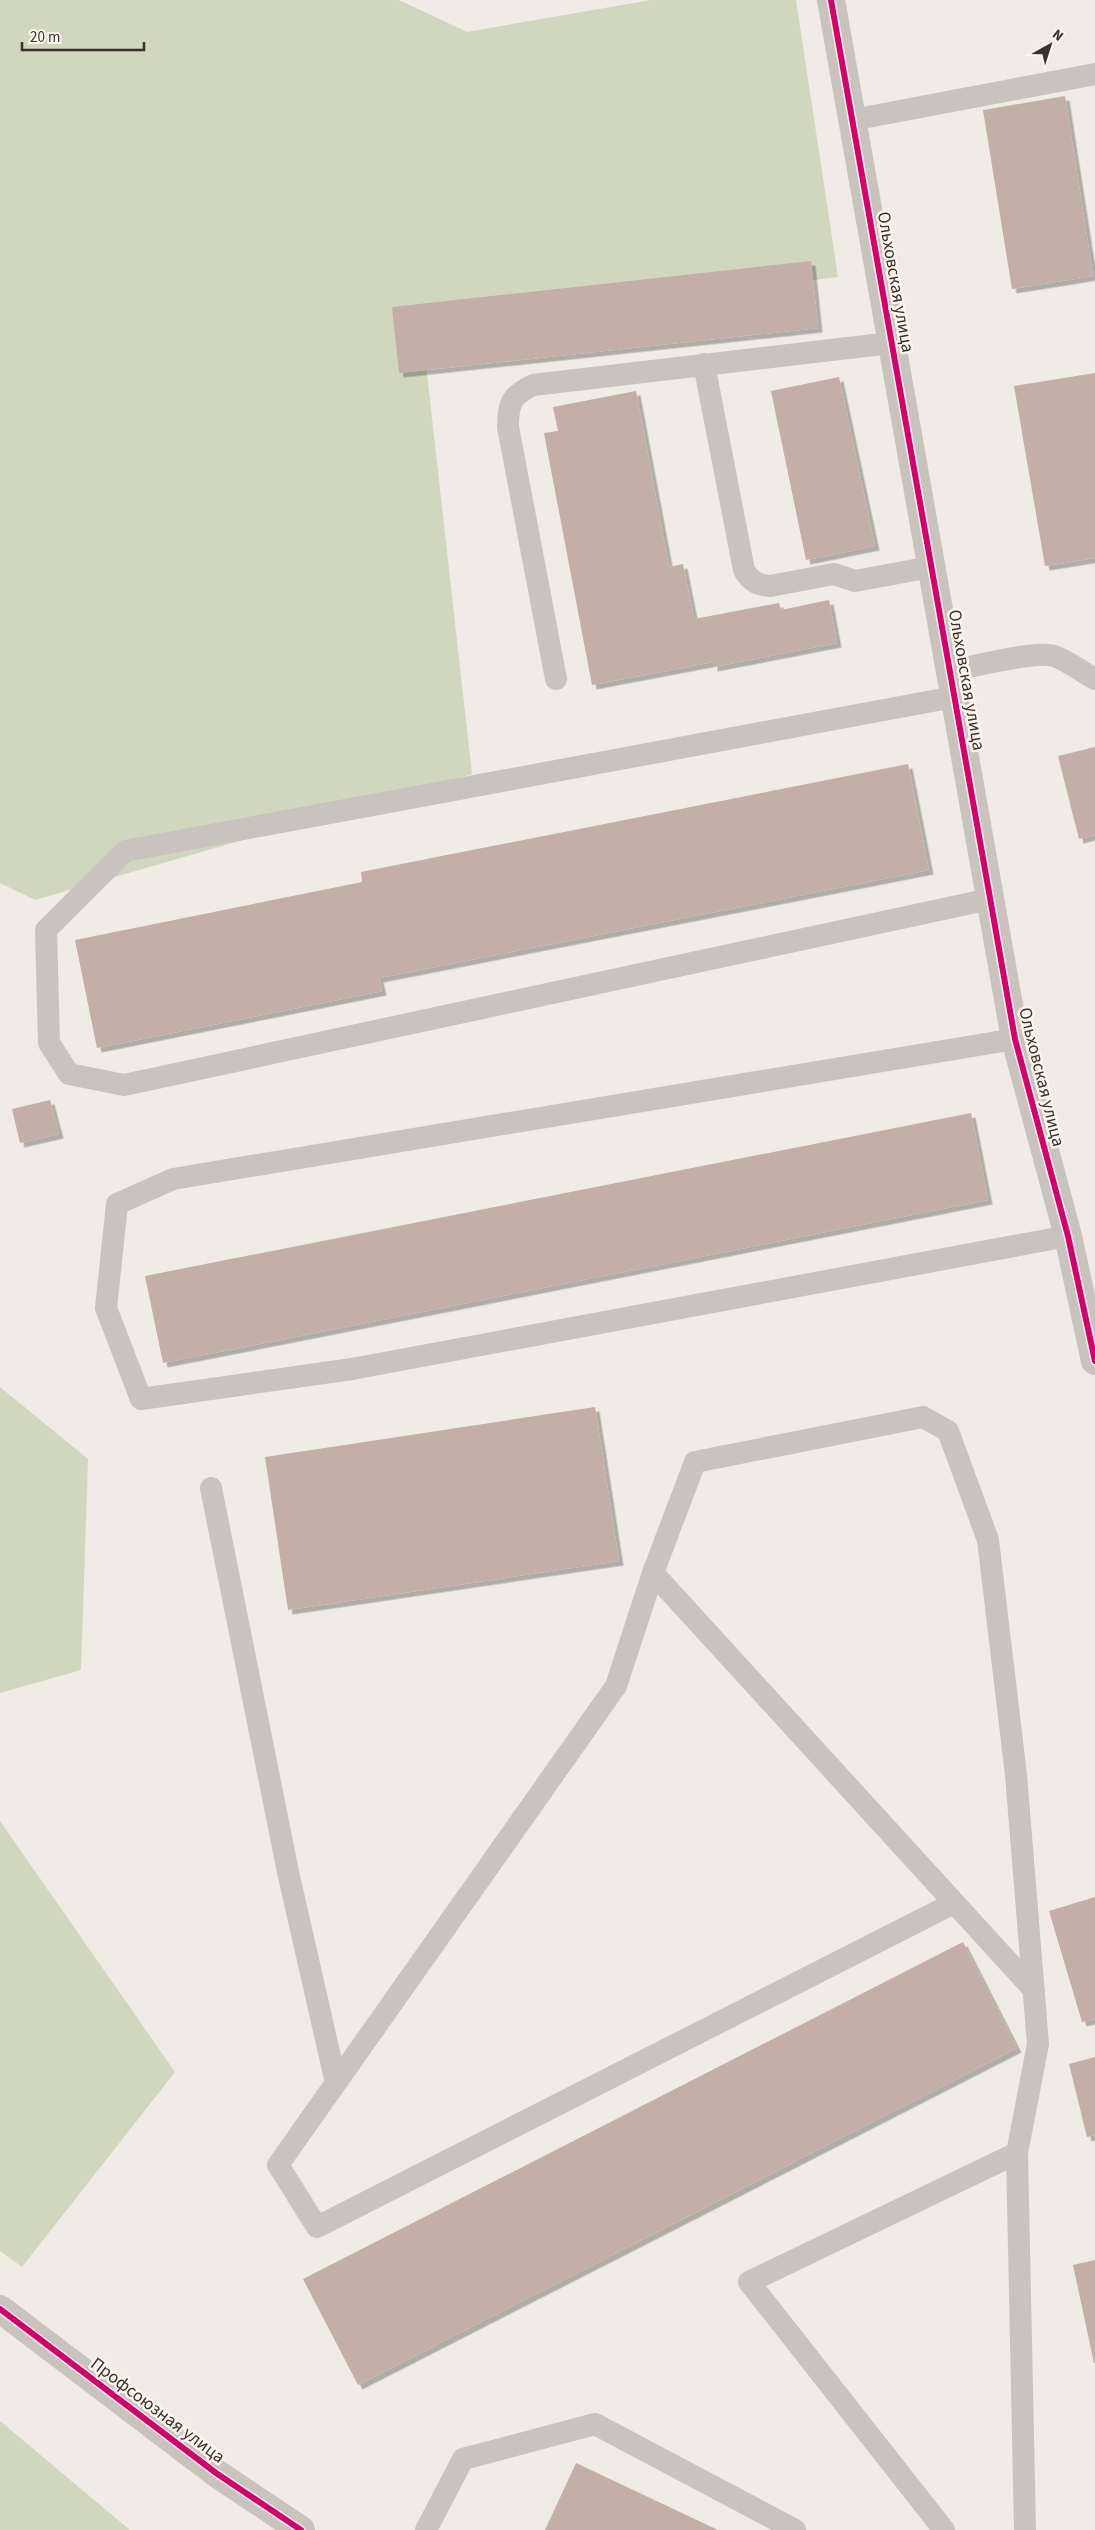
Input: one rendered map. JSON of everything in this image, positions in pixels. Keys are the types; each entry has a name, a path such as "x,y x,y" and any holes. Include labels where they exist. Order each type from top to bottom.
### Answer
{"street":[{"name":"Ольховская улица","path":"831,0 1014,1039 1068,1236 1095,1361"},
{"name":"Профсоюзная улица","path":"0,2309 216,2473 302,2530"}],"lane":[{"path":"852,120 1095,74"},
{"path":"556,679 508,427 508,408 517,393 532,385 892,342"},
{"path":"704,364 744,570 749,578 760,585 770,586 834,574 855,581 931,566"},
{"path":"990,900 124,1085 69,1074 49,1042 46,930 125,851 952,684 1033,656 1052,655 1070,663 1095,679"},
{"path":"1014,1039 173,1179 117,1204 106,1308 141,1400 352,1370 1068,1236"},
{"path":"954,1903 317,2227 278,2165 616,1686 653,1574 695,1462 923,1417 948,1431 988,1540 1016,1775 1038,2044 1018,2153 1025,2530"},
{"path":"211,1488 286,1862 336,2083"},
{"path":"653,1574 1034,1990"},
{"path":"944,2530 749,2282 1018,2153"},
{"path":"426,2530 462,2459 595,2424 795,2530"}],"green space":[{"path":"0,0 399,0 467,32 651,0 796,0 838,277 422,329 472,774 35,900 0,883"},
{"path":"0,1387 88,1459 81,1670 0,1693"},
{"path":"0,1821 175,2072 22,2267 0,2251"},
{"path":"0,2421 130,2530 0,2530"}],"building":[{"path":"1065,96 1093,276 1012,289 983,110"},
{"path":"811,261 818,328 399,373 392,307"},
{"path":"1095,373 1095,558 1045,566 1014,386"},
{"path":"839,377 875,546 806,560 771,391"},
{"path":"636,391 669,567 683,564 694,619 779,603 781,610 829,600 837,643 713,667 713,662 592,685 544,433 558,431 553,407"},
{"path":"1095,747 1095,835 1079,839 1058,756"},
{"path":"908,764 929,870 379,978 382,991 97,1048 75,940 362,882 361,872"},
{"path":"50,1100 59,1134 20,1143 12,1109"},
{"path":"971,1113 988,1200 163,1363 145,1276"},
{"path":"595,1407 619,1561 288,1610 265,1457"},
{"path":"1095,1897 1095,2019 1082,2022 1049,1911"},
{"path":"963,1942 1017,2048 358,2385 303,2279"},
{"path":"1095,2057 1095,2135 1087,2137 1069,2064"},
{"path":"1095,2260 1095,2363 1094,2363 1073,2265"},
{"path":"576,2463 718,2530 545,2530"}],"cycle path":[{"path":"831,0 1015,1039 1068,1236 1095,1361"},
{"path":"0,2309 216,2473 301,2530"}]}
